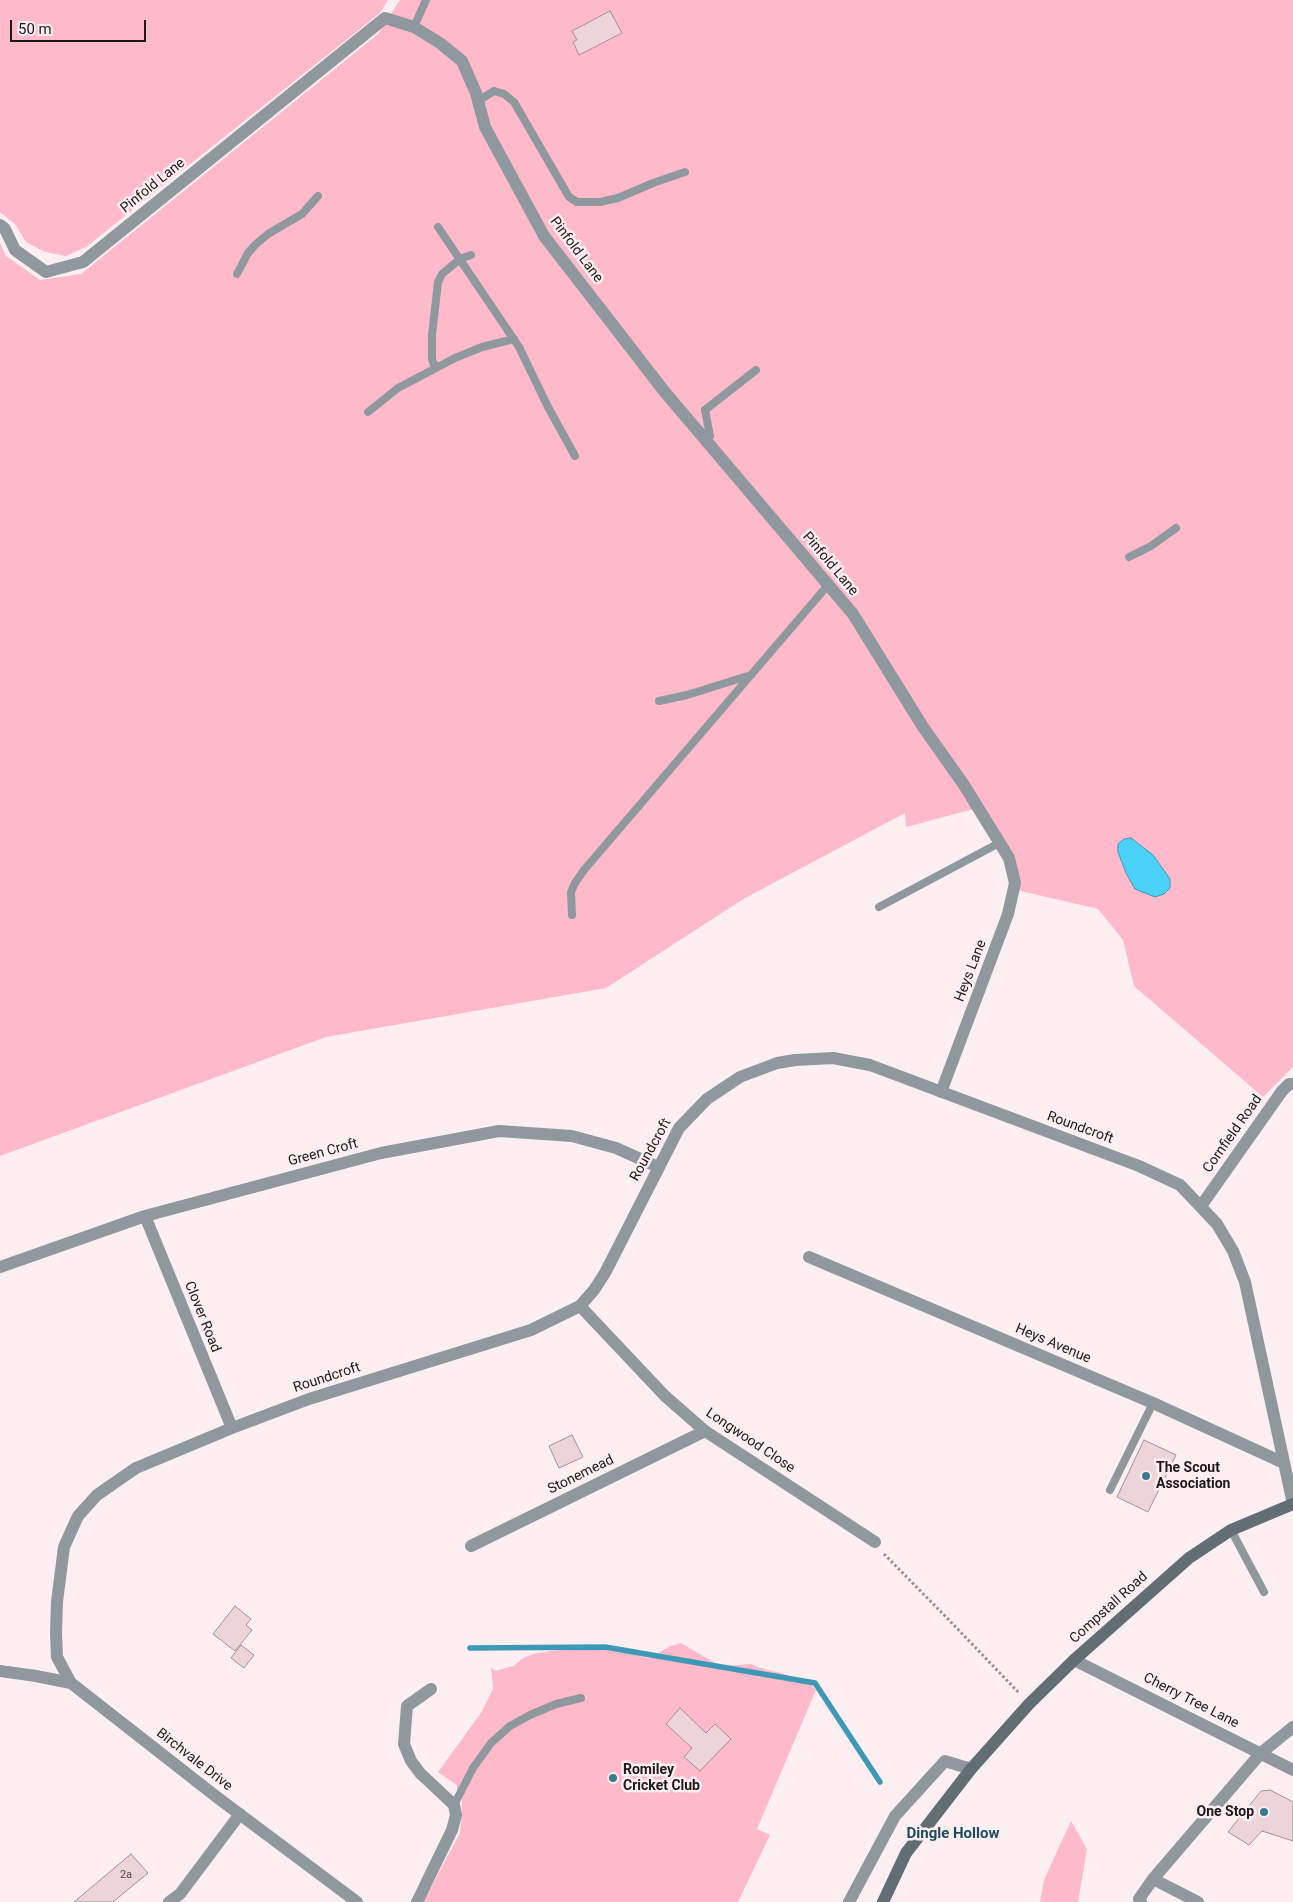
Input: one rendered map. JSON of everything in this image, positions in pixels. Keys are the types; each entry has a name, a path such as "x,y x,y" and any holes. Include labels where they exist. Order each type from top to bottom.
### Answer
{"main road":[{"name":"Compstall Road","path":"882,1902 906,1852 971,1769 1029,1704 1074,1660 1189,1558 1231,1530 1293,1504"}],"street":[{"name":"Pinfold Lane","path":"0,225 5,229 15,250 46,272 83,262 385,18 414,27 440,43 462,61 478,101 485,126 544,236 664,391 853,614 923,727 964,784 1009,858"},
{"name":"Heys Lane","path":"941,1092 1008,914 1016,883 1009,858"},
{"name":"Roundcroft","path":"71,1683 57,1657 57,1602 64,1547 78,1516 97,1494 136,1468 232,1428 309,1399 531,1330 580,1306 605,1273 679,1128 706,1099 740,1077 777,1063 814,1058 870,1064 1139,1166 1180,1185 1217,1224 1233,1251 1244,1282 1293,1504"},
{"name":"Cornfield Road","path":"1201,1206 1282,1091 1289,1084 1293,1084"},
{"name":"Green Croft","path":"0,1267 144,1216 382,1153 499,1131 572,1136 616,1148 658,1167"},
{"name":"Clover Road","path":"144,1216 232,1428"},
{"name":"Heys Avenue","path":"809,1257 1154,1403 1284,1463"},
{"name":"Longwood Close","path":"580,1306 665,1396 705,1431 875,1542"},
{"name":"Stonemead","path":"471,1546 705,1431"},
{"name":"Cherry Tree Lane","path":"1074,1660 1293,1770"},
{"name":"Birchvale Drive","path":"0,1671 71,1683 357,1902"},
{"path":"417,1902 452,1830 456,1815 454,1805 420,1773 411,1761 404,1744 407,1706 431,1688"},
{"path":"1141,1902 1139,1898 1153,1880 1261,1753 1293,1727"},
{"path":"849,1902 895,1816 945,1761 971,1769"},
{"path":"169,1902 180,1894 240,1814"},
{"path":"1153,1880 1198,1902"}],"lane":[{"path":"414,27 426,0"},
{"path":"478,101 494,91 504,94 514,102 569,197 577,202 600,202 618,198 685,172"},
{"path":"237,274 248,253 256,244 268,234 302,214 318,196"},
{"path":"438,227 514,339 575,456"},
{"path":"435,368 432,360 432,335 438,282 442,274 460,259 471,255"},
{"path":"368,412 398,388 435,368 482,347 514,339"},
{"path":"707,442 710,436 705,410 756,370"},
{"path":"1129,557 1151,546 1176,528"},
{"path":"572,915 571,892 580,876 828,585"},
{"path":"659,701 687,695 751,675"},
{"path":"879,907 1001,842"},
{"path":"1110,1490 1154,1403"},
{"path":"1231,1530 1264,1592"},
{"path":"454,1805 473,1768 492,1743 510,1726 556,1704 581,1698"}],"path":[{"path":"875,1542 884,1554 1029,1704"}],"shaded area":[{"path":"0,0 388,0 380,13 86,247 66,256 45,252 26,242 15,224 0,212"},
{"path":"400,0 1293,0 1293,1067 1263,1097 1134,986 1123,940 1098,909 1021,891 974,809 906,827 905,813 745,898 606,988 326,1037 0,1156 0,243 6,256 40,280 81,274 378,34"},
{"name":"Romiley Cricket Club","path":"681,1643 717,1664 726,1666 751,1664 810,1683 816,1690 757,1829 770,1835 738,1902 423,1902 460,1833 462,1799 457,1790 457,1785 438,1772 481,1713 493,1689 491,1667 495,1671 513,1666 525,1657 534,1654 568,1648 618,1650 648,1658 670,1646"},
{"path":"1071,1821 1087,1849 1078,1902 1040,1902 1044,1880"}],"water":[{"path":"1131,838 1153,855 1170,879 1170,888 1164,894 1155,897 1135,889 1118,852 1118,844 1124,839"}],"building":[{"path":"610,11 622,33 579,55 573,42 577,40 572,31"},
{"path":"572,1435 583,1457 559,1468 549,1446"},
{"name":"The Scout Association","path":"1144,1440 1176,1455 1148,1512 1117,1497"},
{"path":"235,1606 251,1619 246,1625 252,1630 235,1651 213,1634"},
{"path":"241,1645 254,1655 244,1668 231,1658"},
{"path":"680,1708 706,1733 715,1724 731,1739 700,1771 684,1757 692,1748 666,1724"},
{"path":"1270,1790 1293,1802 1293,1841 1262,1831 1249,1845 1228,1832 1261,1791"},
{"path":"131,1854 148,1873 113,1902 74,1902"}],"waterway":[{"path":"470,1648 605,1647 815,1683 880,1782"}],"place":[{"name":"The Scout Association","path":"1146,1476"},
{"name":"Romiley Cricket Club","path":"613,1778"},
{"name":"One Stop","path":"1264,1812"}],"district":[{"name":"Dingle Hollow","path":"953,1834"}]}
